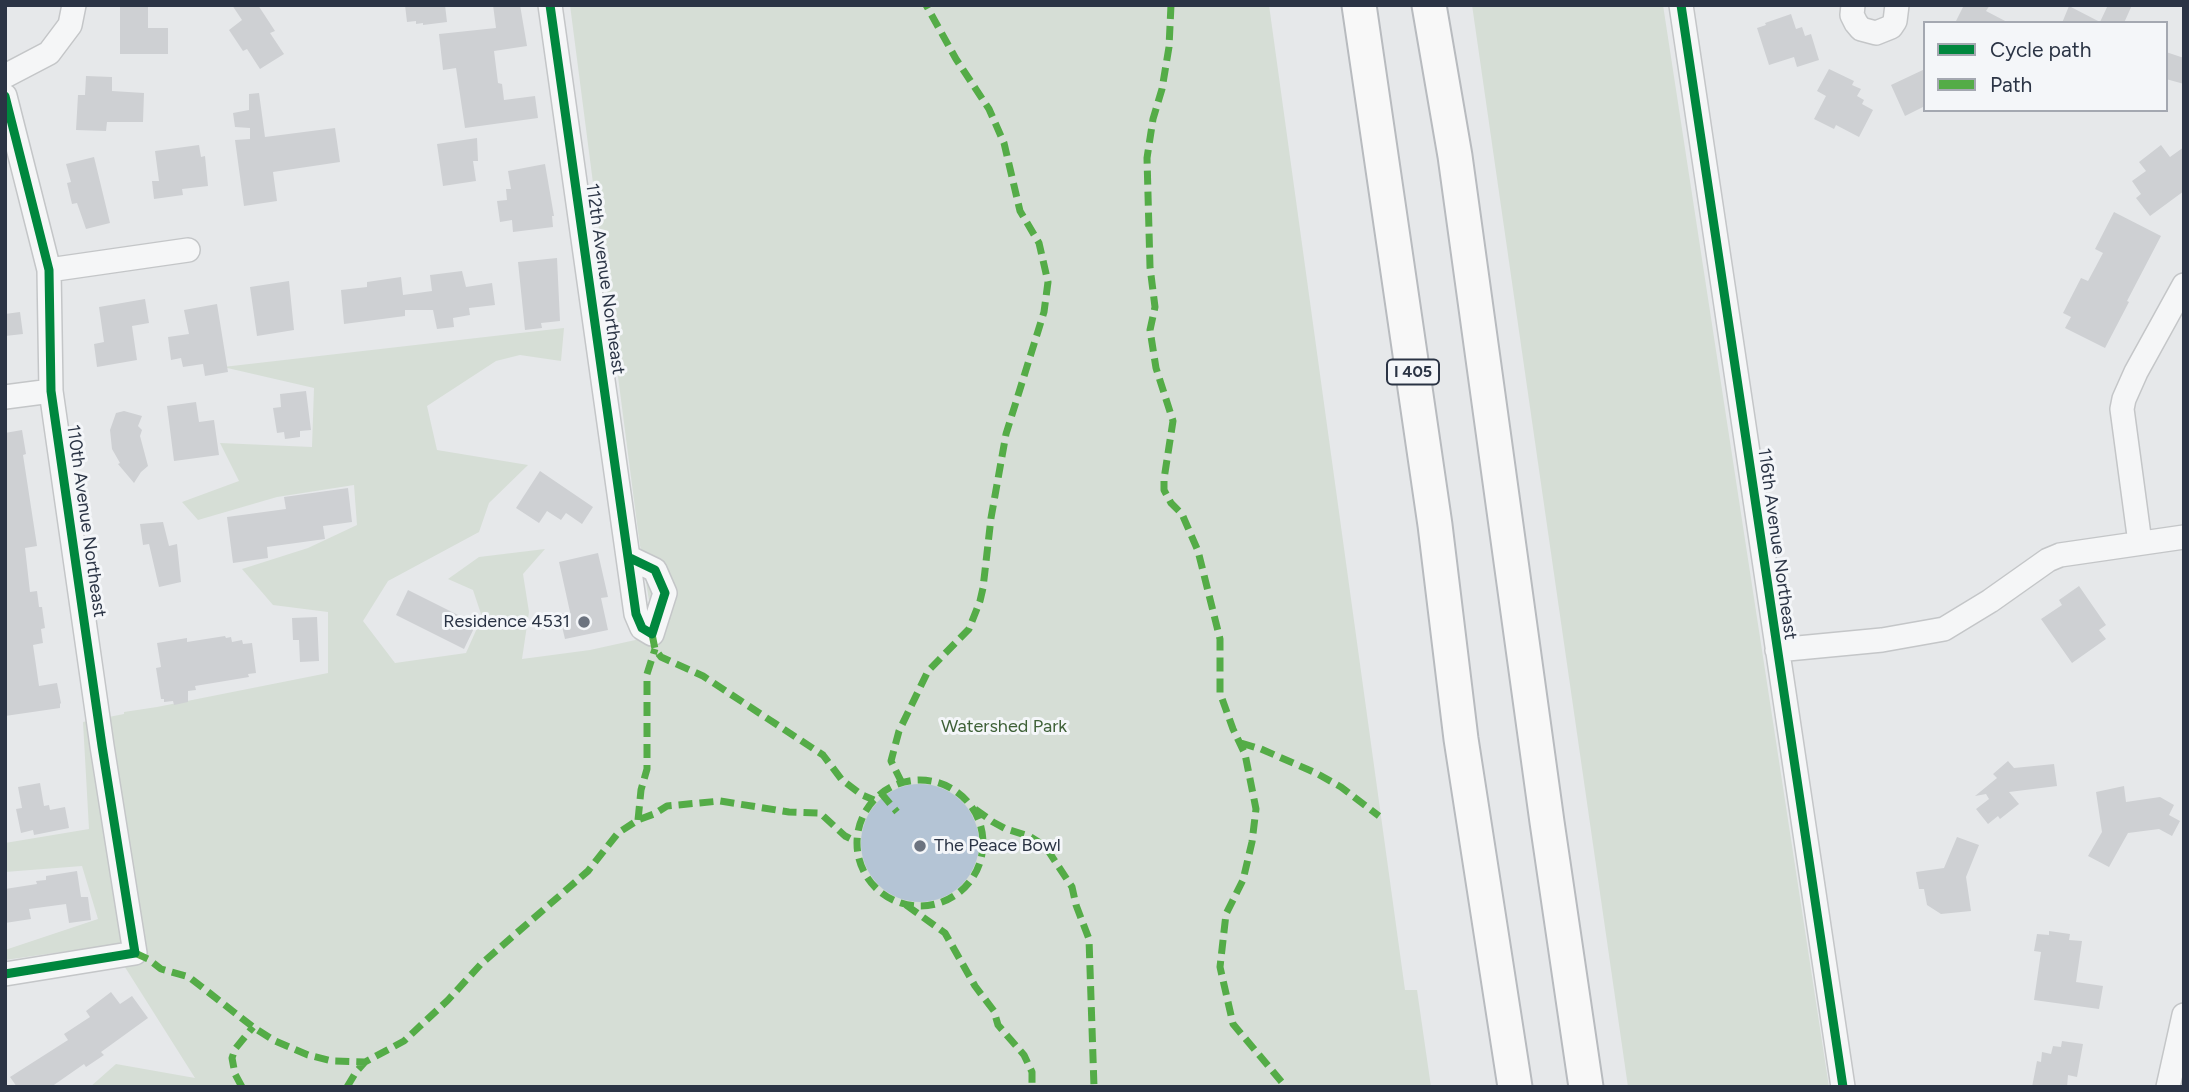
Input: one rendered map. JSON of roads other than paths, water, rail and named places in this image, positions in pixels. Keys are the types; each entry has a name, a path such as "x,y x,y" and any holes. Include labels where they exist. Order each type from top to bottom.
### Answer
{"highway":[{"name":"I 405","path":"1359,5 1435,526 1461,739 1515,1087"},
{"path":"1429,5 1455,156 1531,713 1586,1087"}],"street":[{"path":"5,76 49,53 70,25 74,5"},
{"name":"112th Avenue Northeast","path":"550,5 628,557"},
{"name":"116th Avenue Northeast","path":"1681,5 1843,1087"},
{"path":"1853,5 1856,23 1861,29 1876,33 1884,31 1895,21 1897,5"},
{"name":"110th Avenue Northeast","path":"5,96 49,270 51,391 135,953 5,974"},
{"path":"49,270 188,250"},
{"path":"2140,543 2122,409 2126,391 2184,285"},
{"path":"5,397 51,391"},
{"path":"1777,650 1882,640 1944,629 2048,560 2060,555 2184,537"},
{"path":"2168,1087 2184,1015"}],"water":[{"name":"The Peace Bowl","path":"920,784 942,789 962,801 974,821 979,843 974,865 962,885 942,897 920,902 898,897 878,885 866,865 861,843 866,821 878,801 898,789"}],"place":[{"name":"Residence 4531","path":"584,622"},
{"name":"The Peace Bowl","path":"920,846"}],"park label":[{"name":"Watershed Park","path":"1004,727"}]}
